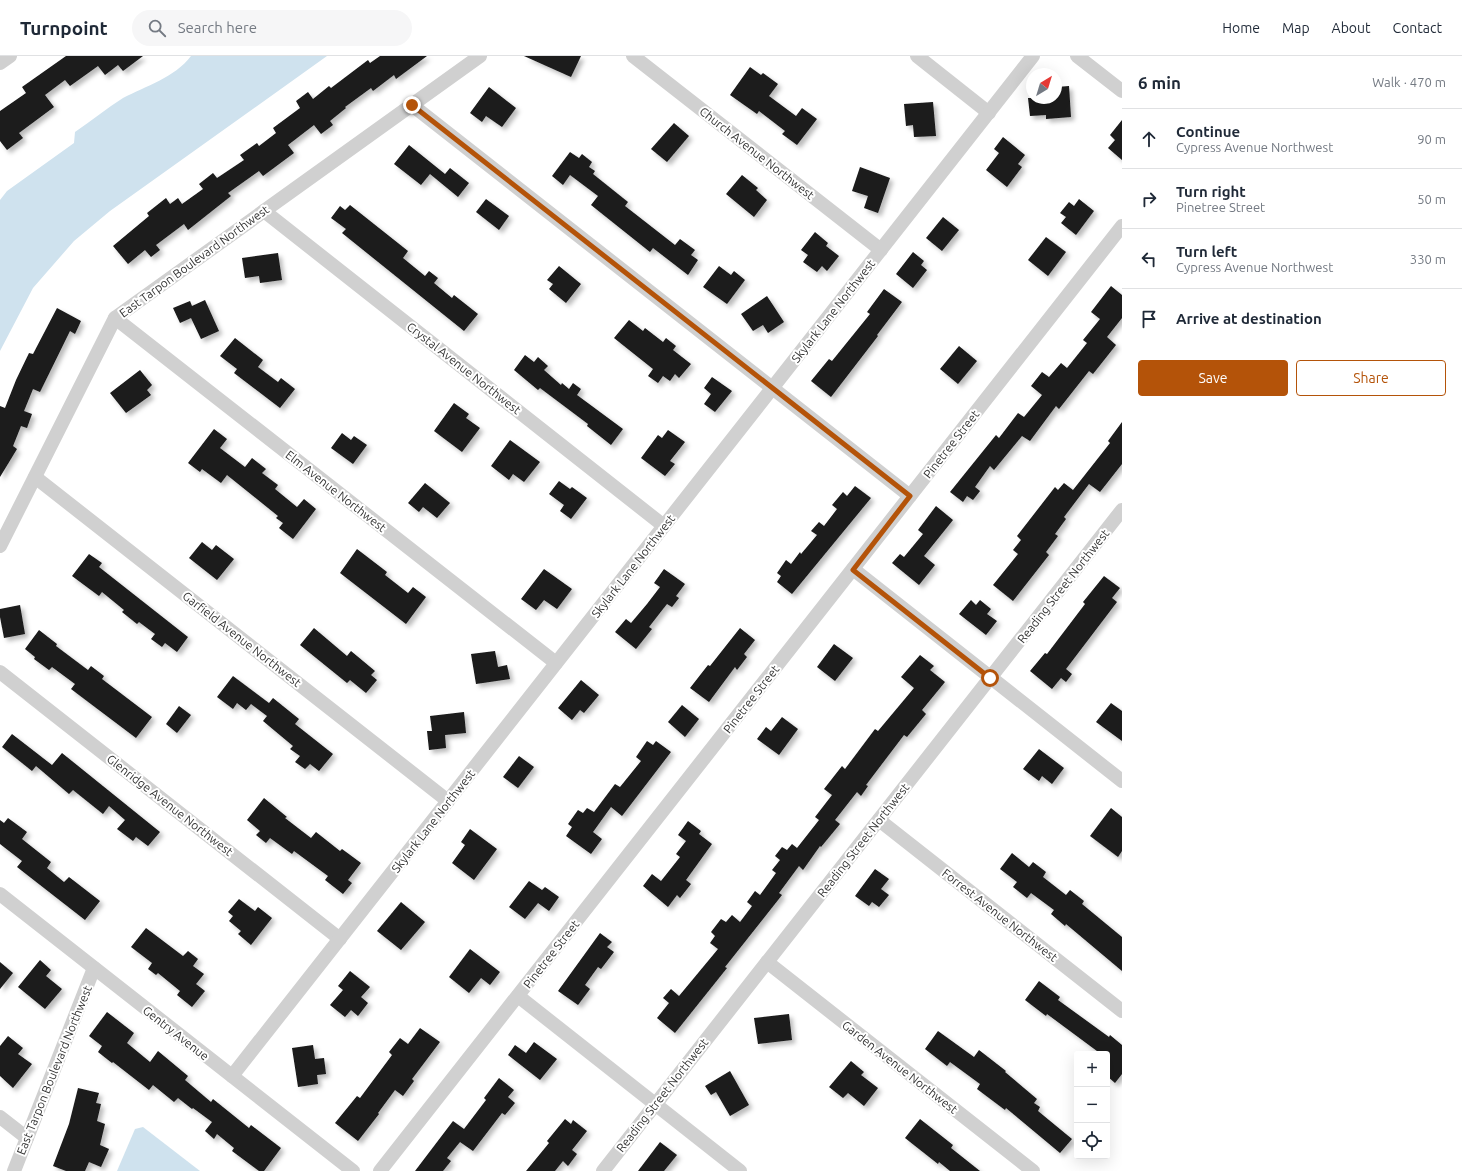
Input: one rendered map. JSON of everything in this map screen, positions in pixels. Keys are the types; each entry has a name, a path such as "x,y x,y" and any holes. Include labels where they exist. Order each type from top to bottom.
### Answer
{"street":[{"path":"0,63 10,56"},
{"name":"East Tarpon Boulevard Northwest","path":"0,546 115,318 480,56"},
{"name":"Church Avenue Northwest","path":"633,56 881,250"},
{"path":"917,56 989,113"},
{"name":"Skylark Lane Northwest","path":"232,1076 1033,56"},
{"path":"1077,56 1122,91"},
{"path":"412,105 910,496"},
{"name":"Crystal Avenue Northwest","path":"264,211 664,526"},
{"name":"Pinetree Street","path":"380,1171 1122,226"},
{"name":"Elm Avenue Northwest","path":"115,318 556,664"},
{"name":"Garfield Avenue Northwest","path":"35,477 448,801"},
{"name":"Reading Street Northwest","path":"603,1171 1122,510"},
{"path":"853,570 1122,781"},
{"name":"Glenridge Avenue Northwest","path":"0,672 340,939"},
{"name":"Forrest Avenue Northwest","path":"879,820 1122,1011"},
{"name":"Gentry Avenue","path":"0,894 353,1171"},
{"name":"Garden Avenue Northwest","path":"767,962 1033,1171"},
{"name":"East Tarpon Boulevard Northwest","path":"14,1171 94,968"},
{"path":"518,996 740,1171"},
{"path":"0,1117 27,1138"}],"water":[{"path":"191,56 327,56 110,211 74,241 33,288 0,351 0,200 7,191 74,143 75,132 123,98 168,76 184,64"},
{"path":"143,1127 200,1171 117,1171 135,1129"}],"building":[{"path":"66,56 143,56 123,71 118,65 105,75 98,66 70,86 65,80 45,95 54,107 19,133 23,138 7,150 0,141 0,111 26,93 22,87"},
{"path":"380,56 427,56 396,79 394,75 373,91 371,88 345,107 346,108 330,121 333,125 321,134 314,125 288,145 294,153 263,176 259,171 228,193 231,196 188,230 184,224 156,245 160,250 151,257 145,250 128,264 113,246 149,216 147,213 166,198 170,204 178,198 182,204 203,189 199,184 213,173 217,178 244,160 240,155 257,143 259,146 276,133 273,128 300,108 296,101 308,92 313,99 329,86 331,88 368,60 370,63"},
{"path":"524,56 581,56 571,77"},
{"path":"750,67 761,75 763,73 778,84 769,96 796,116 802,108 817,119 797,145 782,134 785,131 759,111 757,114 730,95"},
{"path":"1069,86 1071,117 1046,119 1046,115 1030,116 1029,104 1062,104 1062,87"},
{"path":"489,87 516,108 502,127 486,116 482,122 470,113"},
{"path":"933,102 936,136 914,137 913,125 906,126 904,104"},
{"path":"1122,120 1122,160 1108,148 1115,140 1110,135"},
{"path":"674,123 689,136 667,162 651,149"},
{"path":"1003,137 1025,155 1018,164 1022,167 1007,187 986,170 999,153 994,149"},
{"path":"409,145 445,174 450,168 469,183 458,197 430,174 421,185 394,164"},
{"path":"570,152 579,158 582,154 592,162 589,167 595,171 593,174 628,202 625,206 675,245 680,239 695,250 691,255 698,260 688,275 653,248 650,252 591,205 598,196 570,175 563,185 552,176"},
{"path":"860,167 890,178 878,213 864,208 868,196 852,191"},
{"path":"742,175 758,188 756,190 767,200 754,217 726,194"},
{"path":"486,199 509,216 499,230 476,212"},
{"path":"1079,199 1094,211 1076,235 1061,223 1066,217 1060,213 1069,202 1074,206"},
{"path":"350,205 408,251 403,258 425,276 429,271 438,278 434,283 452,298 454,295 478,314 464,331 342,233 346,229 331,218 340,206 345,210"},
{"path":"943,217 959,230 942,251 926,238"},
{"path":"815,232 828,243 826,246 839,256 827,271 822,266 817,272 803,262 808,255 801,250"},
{"path":"1046,237 1066,252 1048,276 1028,260"},
{"path":"913,252 924,261 921,265 927,270 913,288 896,274"},
{"path":"278,253 282,280 260,283 259,276 245,278 242,258"},
{"path":"559,266 581,284 566,303 549,289 553,284 547,280"},
{"path":"719,266 731,275 734,271 745,280 727,304 703,287"},
{"path":"1111,286 1122,295 1122,318 1107,337 1116,345 1093,374 1089,371 1059,409 1056,406 1030,441 1022,436 994,470 990,466 975,487 980,491 973,500 967,496 963,502 950,492 996,435 999,438 1018,413 1024,417 1042,395 1031,386 1042,372 1049,377 1061,363 1067,368 1087,343 1083,340 1100,319 1091,312"},
{"path":"884,289 902,302 831,397 811,381 829,359 832,361 870,314 867,312"},
{"path":"767,296 784,322 768,333 763,325 753,331 741,314"},
{"path":"205,300 219,331 201,339 191,318 180,323 173,308 190,301 192,306"},
{"path":"57,308 81,321 75,334 70,331 40,392 33,389 24,411 32,414 27,428 21,426 13,446 17,449 0,477 0,406 5,408 29,353 33,354"},
{"path":"629,320 643,331 645,328 663,342 666,338 676,346 673,350 691,364 679,378 675,374 670,381 663,376 658,383 648,376 653,369 614,338"},
{"path":"235,338 263,360 258,367 278,382 281,378 295,389 280,408 234,373 237,369 220,356"},
{"path":"959,346 977,361 958,384 940,369"},
{"path":"525,355 534,362 538,357 548,366 544,370 561,385 562,383 569,389 573,383 581,389 577,395 623,429 611,445 587,426 588,424 540,388 538,390 514,370"},
{"path":"140,370 152,385 147,390 151,395 126,413 110,393"},
{"path":"712,377 732,391 715,412 704,404 711,394 704,388"},
{"path":"454,403 469,414 466,418 480,428 462,452 434,431"},
{"path":"1122,422 1122,464 1100,492 1089,484 1064,517 1066,519 1055,534 1058,536 1046,552 1049,555 1013,601 993,585 1018,554 1013,550 1021,540 1017,536 1055,487 1058,490 1064,483 1073,490 1110,443 1108,441"},
{"path":"214,429 227,439 220,448 245,467 252,458 266,469 262,473 278,485 275,489 297,507 304,499 316,509 293,539 279,528 283,523 276,518 278,516 227,475 221,483 202,469 200,472 188,463"},
{"path":"668,430 685,442 670,461 675,464 665,476 641,458 658,435 662,438"},
{"path":"342,433 351,440 354,436 367,445 353,464 331,448"},
{"path":"510,440 540,462 524,482 513,474 509,480 491,466"},
{"path":"559,481 570,489 572,487 587,498 571,519 560,511 564,505 549,494"},
{"path":"425,483 450,503 437,518 423,507 419,512 408,503"},
{"path":"855,486 871,498 792,594 777,582 781,576 777,573 786,560 791,564 800,552 801,554 817,535 811,531 819,522 824,526 837,509 832,505 843,492 847,496"},
{"path":"936,506 953,520 924,556 935,565 919,585 892,563 900,554 904,557 923,534 918,530"},
{"path":"202,542 212,550 216,545 234,559 217,580 189,558"},
{"path":"357,549 387,572 385,575 408,593 413,587 426,597 406,624 340,573"},
{"path":"89,554 102,563 99,567 188,637 177,652 165,643 162,647 151,639 155,634 139,622 137,624 122,612 124,610 102,592 99,596 72,576"},
{"path":"544,569 572,589 557,609 544,600 536,610 521,599"},
{"path":"664,569 685,584 676,596 679,598 672,607 667,604 649,627 652,629 636,649 615,632 626,619 631,623 647,604 660,587 654,583"},
{"path":"1104,576 1120,588 1112,598 1117,602 1066,669 1072,674 1066,682 1061,678 1052,689 1030,671 1045,653 1047,654 1085,604 1083,602"},
{"path":"971,600 976,605 980,600 991,609 987,614 997,621 986,635 959,614"},
{"path":"20,605 25,634 4,638 0,609"},
{"path":"314,628 347,656 351,651 375,671 371,675 377,680 366,693 350,680 347,683 300,645"},
{"path":"740,628 755,640 744,654 747,657 737,670 735,667 709,702 690,688 708,665 710,666"},
{"path":"39,630 57,644 56,646 88,670 91,666 104,676 102,679 152,717 136,738 71,689 75,684 52,667 49,670 34,659 35,657 25,649"},
{"path":"834,644 853,658 835,681 817,667"},
{"path":"495,651 498,667 507,665 510,679 476,684 471,654"},
{"path":"920,655 934,666 930,670 945,682 922,710 926,714 907,737 904,735 866,785 868,786 861,796 857,792 835,820 840,824 821,847 820,846 803,870 799,866 779,893 782,895 725,967 727,968 675,1033 657,1018 669,1003 663,998 671,989 679,996 718,949 710,943 715,936 711,932 721,919 726,922 732,915 740,922 752,906 747,902 755,891 760,895 776,873 772,870 780,860 775,856 782,847 787,850 792,844 797,848 819,820 815,817 832,795 824,789 842,766 845,769 875,729 878,731 914,688 901,677"},
{"path":"233,676 269,703 273,698 299,719 295,724 333,754 319,771 310,764 305,769 295,762 300,756 290,749 293,746 263,721 267,716 251,704 246,710 237,703 233,709 217,697"},
{"path":"581,680 599,695 584,713 580,710 572,720 558,708"},
{"path":"1111,703 1122,711 1122,741 1096,722"},
{"path":"682,705 699,719 685,737 668,722"},
{"path":"179,706 191,715 177,733 166,724"},
{"path":"464,712 466,733 445,735 446,748 429,750 427,731 432,731 430,716"},
{"path":"782,717 798,729 779,755 757,739 766,727 771,731"},
{"path":"12,734 52,765 62,753 160,832 148,846 136,837 133,841 117,829 125,820 109,806 103,814 73,790 69,794 36,766 32,771 2,747"},
{"path":"647,741 653,745 656,741 671,752 622,816 611,807 593,832 602,839 591,854 566,836 572,827 568,824 578,810 583,813 587,808 594,812 615,784 620,787 641,761 636,757"},
{"path":"1039,749 1064,768 1052,784 1042,776 1039,781 1023,769"},
{"path":"519,756 534,767 518,788 503,777"},
{"path":"264,798 287,817 285,818 311,838 316,832 340,851 342,849 361,863 348,880 352,883 343,894 325,880 328,876 294,851 292,854 270,838 266,843 256,835 260,831 247,820"},
{"path":"1111,808 1122,817 1122,851 1118,857 1090,836"},
{"path":"8,818 27,832 22,839 51,862 47,868 64,882 69,877 100,901 85,920 17,867 22,861 0,844 0,820 4,823"},
{"path":"688,821 701,831 699,834 712,844 686,880 691,884 680,898 677,895 668,907 643,886 652,874 661,881 680,857 676,854 686,841 678,835"},
{"path":"470,829 497,849 474,880 452,863 465,845 461,842"},
{"path":"1012,853 1029,867 1033,862 1046,872 1043,877 1066,895 1070,890 1084,901 1082,904 1122,937 1122,971 1066,924 1065,926 1051,914 1054,910 1031,893 1027,898 1013,887 1017,882 1000,869"},
{"path":"875,869 889,879 881,889 889,895 879,907 872,902 869,906 855,896"},
{"path":"529,881 542,890 545,887 559,897 549,911 538,903 525,919 509,907"},
{"path":"239,899 255,911 258,907 272,918 251,945 238,934 241,931 229,921 233,916 228,912"},
{"path":"401,902 425,922 401,950 377,931"},
{"path":"146,928 183,956 188,951 198,959 193,966 204,974 196,984 205,991 192,1007 177,995 180,991 158,973 156,975 148,969 152,963 131,947"},
{"path":"600,933 612,942 607,947 614,952 601,969 598,967 585,985 590,989 578,1005 558,991"},
{"path":"470,949 500,972 490,985 481,978 469,993 449,977"},
{"path":"40,960 51,970 46,976 62,989 45,1009 18,987"},
{"path":"0,962 13,973 0,989"},
{"path":"350,971 370,987 361,997 368,1003 358,1016 351,1010 345,1017 330,1005 343,990 338,986"},
{"path":"1039,981 1060,997 1058,1000 1109,1037 1110,1035 1122,1045 1122,1074 1115,1083 1110,1079 1110,1051 1097,1051 1047,1014 1046,1016 1025,1000"},
{"path":"107,1012 134,1033 127,1043 150,1062 158,1051 188,1076 185,1080 211,1102 213,1099 249,1128 251,1125 281,1148 264,1171 259,1171 232,1151 234,1148 217,1134 214,1139 205,1131 212,1122 193,1108 192,1109 178,1098 174,1102 153,1085 149,1090 98,1052 102,1046 89,1036"},
{"path":"789,1014 792,1040 758,1044 754,1018"},
{"path":"420,1028 440,1042 412,1079 414,1081 403,1096 395,1090 358,1141 335,1123 357,1096 360,1098 392,1055 389,1052 400,1038 408,1044"},
{"path":"938,1031 974,1057 979,1050 1006,1071 1005,1072 1037,1099 1034,1103 1040,1107 1038,1111 1072,1139 1060,1153 1006,1108 1005,1110 977,1089 980,1084 950,1062 947,1066 925,1049"},
{"path":"8,1036 23,1048 18,1054 32,1064 13,1088 0,1076 0,1046"},
{"path":"534,1042 557,1059 540,1080 508,1055 515,1045 526,1053"},
{"path":"313,1045 315,1059 324,1058 326,1074 317,1075 318,1084 298,1087 292,1048"},
{"path":"851,1061 864,1072 861,1075 878,1088 864,1106 848,1093 843,1098 829,1087"},
{"path":"730,1071 749,1105 730,1116 716,1092 711,1095 705,1086"},
{"path":"499,1078 514,1090 508,1097 515,1103 505,1115 502,1113 473,1151 460,1142 447,1158 451,1161 443,1171 415,1171 453,1121 464,1129 486,1100 484,1098"},
{"path":"78,1088 99,1093 96,1103 101,1104 97,1121 105,1124 100,1145 109,1149 101,1167 89,1162 85,1171 66,1171 53,1166 69,1124"},
{"path":"565,1119 571,1124 573,1120 587,1131 572,1150 577,1154 568,1166 563,1161 555,1171 526,1171 549,1143 547,1141"},
{"path":"920,1119 953,1145 951,1148 980,1171 950,1171 939,1162 938,1164 905,1138"},
{"path":"660,1142 677,1155 664,1171 638,1171"}],"route":[{"path":"412,105 910,496 853,570 990,678"}]}
